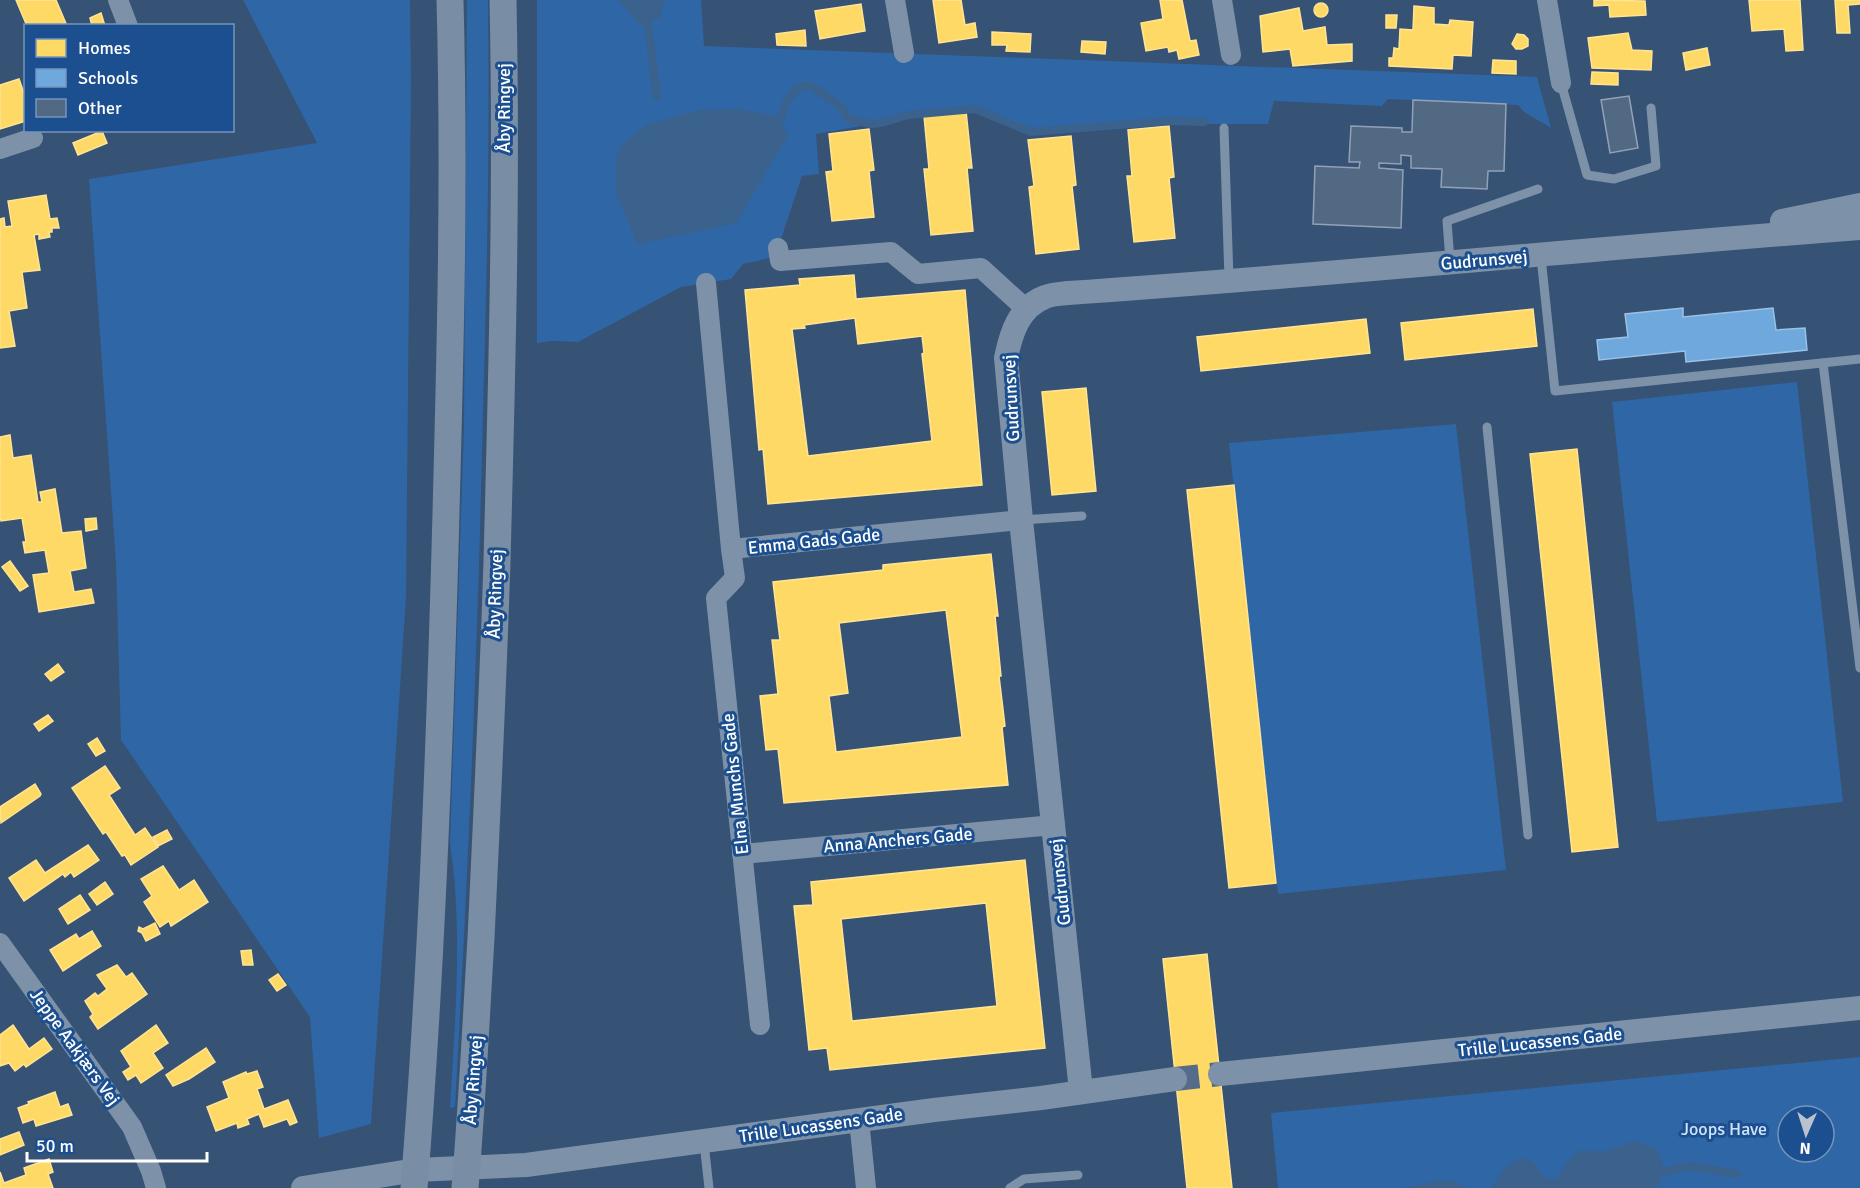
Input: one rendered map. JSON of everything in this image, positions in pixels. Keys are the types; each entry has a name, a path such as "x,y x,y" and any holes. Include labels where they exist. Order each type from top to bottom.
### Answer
{"main road":[{"path":"415,1179 429,965 442,675 451,269 453,98 450,0"},
{"name":"Åby Ringvej","path":"466,1178 489,779 495,630 504,270 503,0"}],"street":[{"path":"118,0 127,24"},
{"path":"895,0 904,53"},
{"path":"1222,0 1231,56"},
{"path":"1547,0 1561,83"},
{"path":"0,148 33,138"},
{"name":"Gudrunsvej","path":"1694,240 1860,205"},
{"name":"Gudrunsvej","path":"1082,1091 1006,358 1011,332 1026,309 1045,297 1068,293 1450,264 1694,240 1860,228"},
{"path":"778,248 780,261 891,252 918,274 981,268 1026,309"},
{"name":"Emma Gads Gade","path":"706,283 731,549 1021,520"},
{"name":"Elna Munchs Gade","path":"731,549 735,578 716,598 760,1025"},
{"name":"Anna Anchers Gade","path":"742,854 1053,825"},
{"name":"Jeppe Aakjærs Vej","path":"0,943 132,1127 156,1188"},
{"name":"Trille Lucassens Gade","path":"1220,1074 1860,1008"},
{"name":"Trille Lucassens Gade","path":"303,1188 415,1179 466,1178 526,1165 1175,1078"},
{"path":"859,1120 866,1188"}],"lane":[{"path":"1561,83 1587,175 1614,179 1656,166 1651,108"},
{"path":"1224,128 1229,282"},
{"path":"1450,264 1447,220 1538,189"},
{"path":"1541,256 1555,391 1860,359"},
{"path":"1823,363 1860,668"},
{"path":"1487,427 1528,835"},
{"path":"1021,520 1082,516"},
{"path":"704,1141 709,1188"},
{"path":"1010,1188 1024,1179 1078,1175"}],"green space":[{"path":"243,0 410,0 406,597 371,1124 319,1138 310,1017 121,740 116,563 89,179 317,143"},
{"path":"467,0 488,0 488,206 472,760 455,1107 450,1108 457,975 456,909 450,843 464,426"},
{"path":"537,0 701,0 704,46 1537,77 1551,128 1524,112 1518,105 1388,99 1382,106 1274,101 1268,124 1183,124 1030,135 971,110 923,115 816,134 819,174 802,176 775,257 743,264 731,279 681,287 578,342 537,343"},
{"path":"1797,382 1843,802 1657,822 1612,402"},
{"path":"1456,424 1506,870 1278,894 1229,443"},
{"name":"Joops Have","path":"1860,1057 1860,1188 1278,1188 1271,1113"}],"shaded area":[{"path":"618,0 665,0 660,18 640,25"},
{"path":"738,109 772,115 780,119 788,135 736,223 638,244 617,197 616,158 622,145 648,124 701,110"},
{"path":"1633,1141 1653,1147 1660,1156 1663,1167 1656,1188 1491,1188 1504,1169 1519,1158 1532,1161 1544,1177 1556,1180 1566,1163 1580,1150 1607,1150"},
{"path":"1439,1181 1455,1181 1466,1188 1402,1188"}],"building: Homes":[{"path":"16,0 56,0 66,24 26,24"},
{"path":"933,0 961,0 965,25 975,23 977,37 939,43"},
{"path":"1160,0 1182,0 1190,41 1196,40 1199,55 1179,59 1177,50 1169,52 1168,47 1146,51 1141,23 1163,19"},
{"path":"1594,0 1645,1 1646,15 1610,17 1609,5 1594,6"},
{"path":"1749,0 1800,0 1803,50 1786,51 1784,29 1752,31"},
{"path":"1835,0 1860,0 1860,4 1848,5 1850,33 1837,33"},
{"path":"1318,3 1324,3 1328,10 1324,17 1318,17 1314,13 1314,7"},
{"path":"861,4 865,31 820,39 815,11"},
{"path":"1414,6 1434,8 1434,24 1449,25 1450,20 1473,22 1471,56 1453,55 1452,69 1389,66 1389,58 1393,58 1394,48 1399,49 1400,29 1413,30"},
{"path":"1299,8 1303,31 1325,27 1327,45 1352,44 1352,61 1293,66 1290,49 1263,52 1260,16"},
{"path":"101,13 104,24 92,24 90,18"},
{"path":"1386,15 1397,15 1396,28 1386,28"},
{"path":"805,30 806,46 777,45 776,34"},
{"path":"992,32 1031,34 1030,52 1006,51 1007,45 992,45"},
{"path":"1628,33 1632,50 1652,51 1651,70 1592,68 1588,38"},
{"path":"1517,34 1524,35 1528,39 1528,46 1516,49 1512,44"},
{"path":"1082,41 1106,42 1105,54 1081,52"},
{"path":"1707,48 1710,65 1686,70 1683,53"},
{"path":"1493,60 1516,61 1516,74 1492,73"},
{"path":"1592,72 1618,73 1618,85 1591,84"},
{"path":"19,79 24,93 24,122 0,129 0,85"},
{"path":"966,111 972,168 967,168 973,231 931,235 924,169 929,169 924,116"},
{"path":"1169,126 1174,177 1169,178 1175,238 1134,242 1127,176 1132,176 1128,130"},
{"path":"869,129 874,170 869,171 874,217 832,221 826,172 833,171 829,134"},
{"path":"102,132 107,143 78,155 73,143"},
{"path":"1071,136 1076,185 1072,186 1079,249 1036,254 1029,187 1034,186 1028,140"},
{"path":"46,195 50,219 57,218 59,228 52,228 52,232 49,232 50,237 39,239 39,234 34,235 40,270 22,272 27,308 9,311 15,346 0,348 0,219 4,218 5,227 12,226 8,201"},
{"path":"854,275 856,299 965,290 982,485 768,504 763,449 759,450 745,290 800,285 799,279","holes":["855,318 858,344 922,336 932,441 808,456 792,329 805,328 804,325"]},
{"path":"1533,309 1537,346 1405,360 1401,323"},
{"path":"1366,319 1370,353 1201,371 1197,337"},
{"path":"1086,388 1096,491 1052,495 1042,392"},
{"path":"10,435 13,458 31,455 38,502 42,502 40,492 55,489 62,533 81,531 86,568 70,571 74,592 91,589 94,603 39,612 33,575 49,573 45,550 25,553 23,542 26,542 22,518 1,521 0,516 0,437"},
{"path":"1577,449 1618,847 1572,852 1530,454"},
{"path":"1234,485 1276,883 1229,888 1187,490"},
{"path":"96,518 97,529 86,531 85,519"},
{"path":"991,554 998,616 995,616 1008,785 784,803 778,749 766,750 760,696 778,694 772,640 780,640 773,582 883,570 883,565","holes":["946,610 962,737 836,752 829,696 848,693 839,623"]},
{"path":"10,561 28,586 20,591 2,567"},
{"path":"58,664 64,672 51,681 45,674"},
{"path":"48,715 53,721 39,731 34,724"},
{"path":"97,738 105,751 96,756 88,744"},
{"path":"105,766 120,788 109,795 135,835 145,828 158,847 131,865 106,832 103,834 72,788"},
{"path":"35,784 40,796 1,823 0,807"},
{"path":"167,830 172,839 158,846 153,837"},
{"path":"88,845 99,860 74,877 71,872 65,877 63,874 24,901 9,878 36,860 45,873"},
{"path":"1025,860 1045,1048 830,1070 827,1048 809,1050 794,906 813,905 811,882","holes":["986,903 997,1006 852,1021 841,919"]},
{"path":"163,866 179,890 194,880 208,902 171,926 169,921 160,927 144,902 152,896 141,879"},
{"path":"105,882 113,894 97,905 89,894"},
{"path":"80,895 90,910 68,924 59,909"},
{"path":"155,923 160,934 146,941 142,933 138,931 139,927 143,929"},
{"path":"92,931 101,946 63,971 50,950 76,934 79,939"},
{"path":"251,950 253,965 243,965 241,951"},
{"path":"1207,954 1232,1188 1187,1188 1163,959"},
{"path":"117,965 126,977 132,973 147,994 98,1029 90,1017 93,1014 85,1001 95,993 98,996 107,989 97,975"},
{"path":"278,974 286,985 277,991 269,980"},
{"path":"13,1025 29,1049 44,1038 52,1049 26,1067 24,1064 15,1071 9,1063 0,1066 0,1035"},
{"path":"156,1025 168,1043 153,1053 163,1068 141,1083 136,1075 128,1080 123,1072 131,1067 121,1051"},
{"path":"206,1048 215,1062 189,1079 173,1086 166,1075"},
{"path":"257,1071 263,1087 257,1089 264,1109 288,1100 297,1122 290,1125 287,1119 264,1127 259,1114 247,1119 249,1124 238,1128 237,1123 216,1131 207,1107 229,1098 223,1082 246,1072 247,1074"},
{"path":"55,1092 60,1107 68,1104 72,1115 36,1126 34,1119 23,1123 18,1108"},
{"path":"19,1132 24,1145 0,1155 0,1139"},
{"path":"49,1159 53,1172 48,1174 53,1188 0,1188 0,1172 4,1183 26,1175 24,1168"}],"building: Schools":[{"path":"1683,308 1683,317 1773,308 1776,330 1805,328 1807,350 1686,362 1685,351 1599,360 1597,340 1628,337 1625,314"}],"building: Other":[{"path":"1629,96 1638,148 1610,153 1601,100"},
{"path":"1413,100 1506,104 1504,171 1488,171 1487,189 1441,187 1442,169 1411,168 1411,156 1401,155 1401,164 1379,163 1379,168 1403,170 1401,228 1313,224 1315,166 1359,168 1360,162 1349,162 1351,126 1402,128 1402,132 1412,132"}],"waterway":[{"path":"645,0 657,96"},
{"path":"780,119 787,101 798,87 811,86 840,106 849,119 871,124 908,115 975,109 1031,132 1169,121 1204,122"},
{"path":"1662,1172 1691,1166 1737,1174"}],"tunnel":[{"path":"1175,1079 1220,1074"}]}
